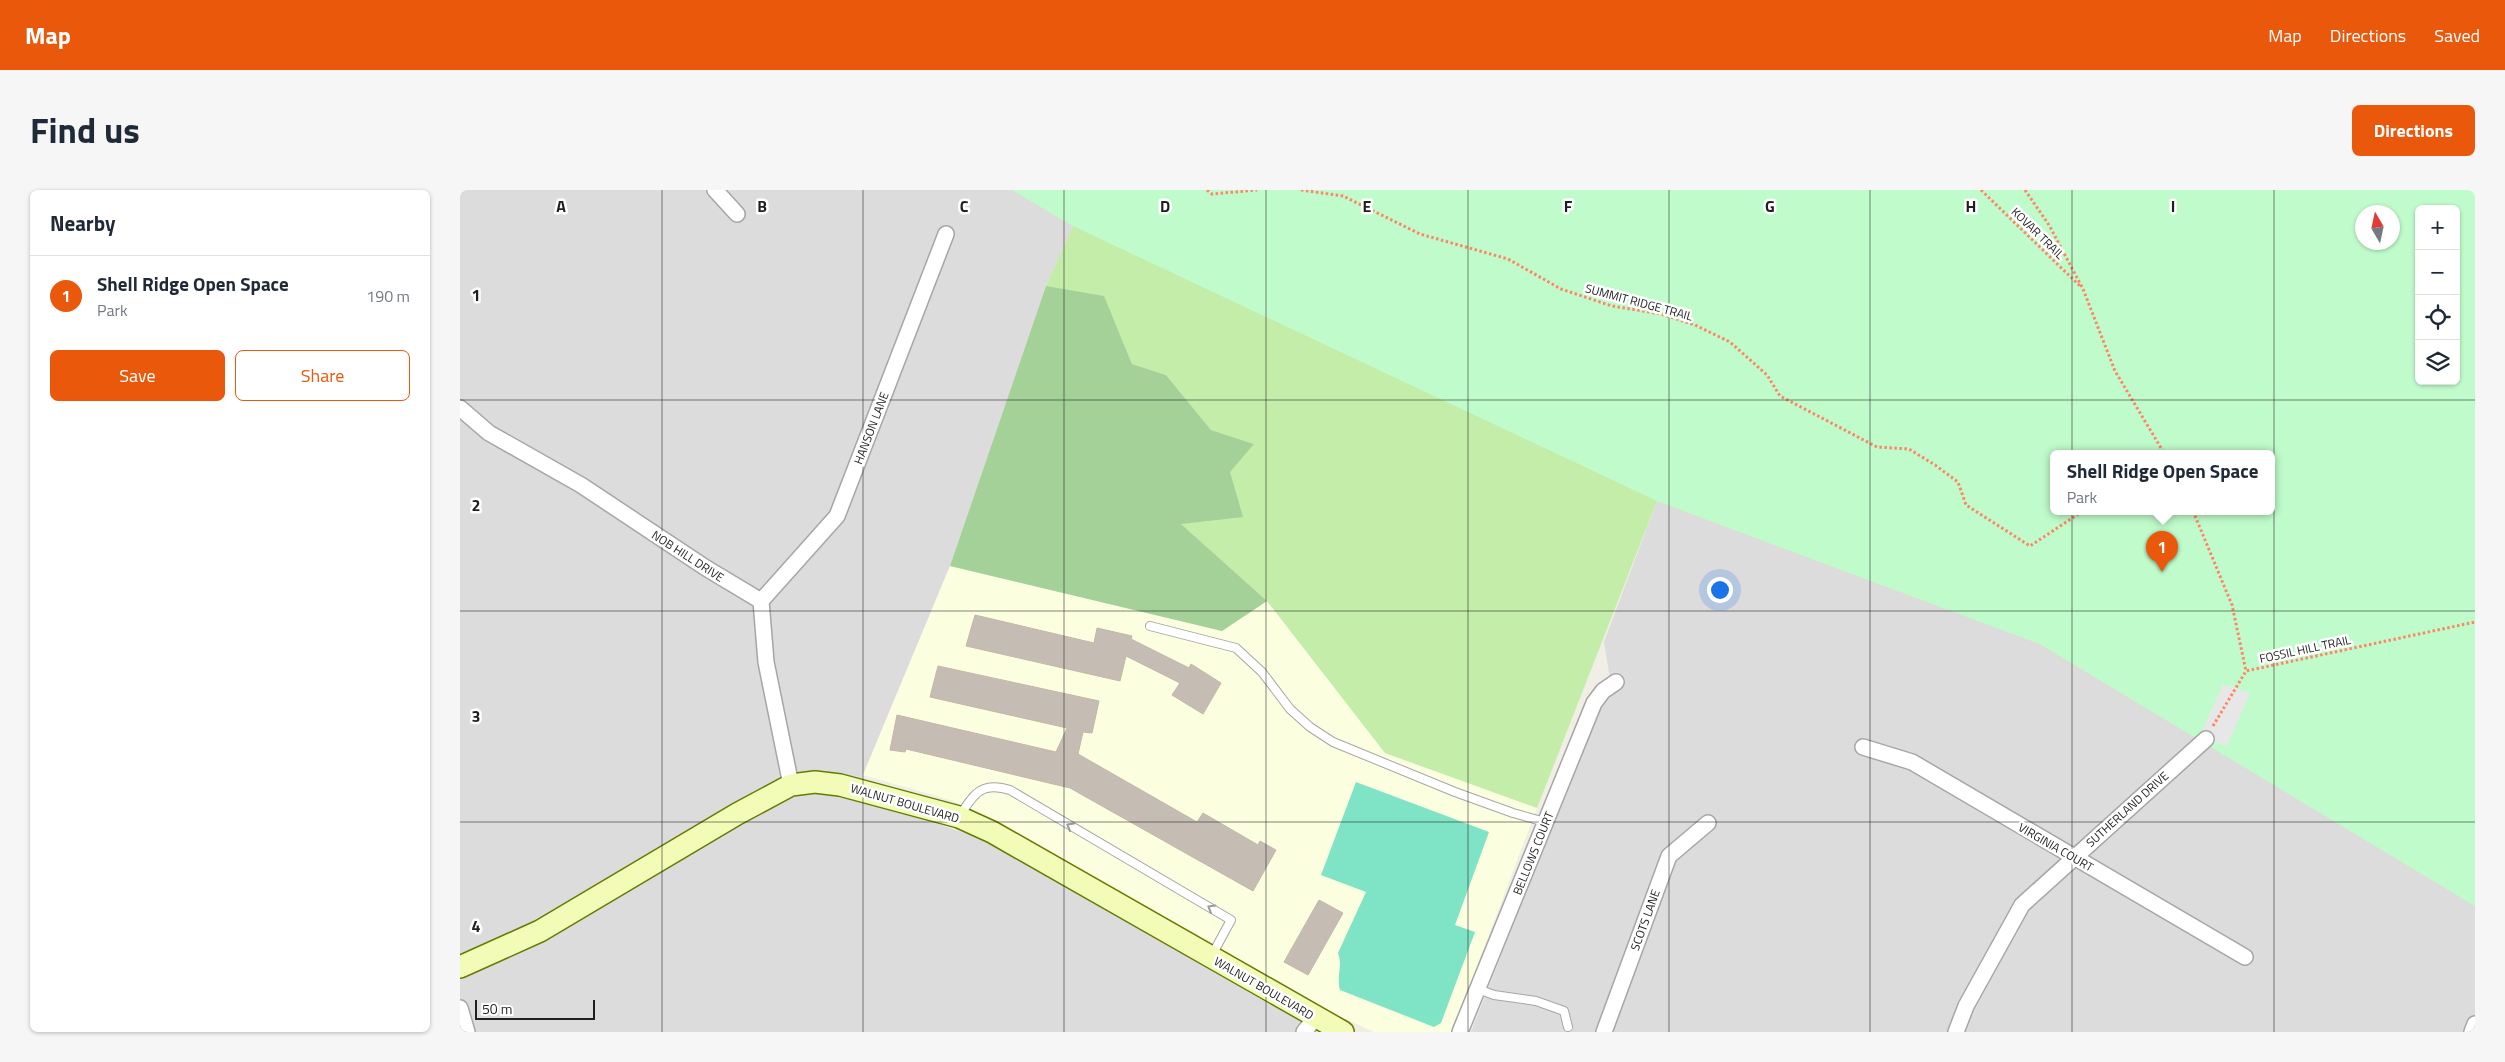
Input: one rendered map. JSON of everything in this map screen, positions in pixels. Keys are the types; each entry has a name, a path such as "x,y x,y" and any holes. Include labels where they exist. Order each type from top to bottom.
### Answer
{"street":[{"path":"715,190 737,214"},
{"name":"HANSON LANE","path":"761,601 837,516 946,234"},
{"name":"NOB HILL DRIVE","path":"460,408 490,433 581,485 706,568 761,601"},
{"path":"761,601 766,662 791,785"},
{"name":"BELLOWS COURT","path":"1460,1032 1594,703 1603,691 1616,682"},
{"name":"SUTHERLAND DRIVE","path":"1956,1032 1966,1006 2022,905 2206,739"},
{"name":"VIRGINIA COURT","path":"1863,747 1912,762 2245,957"},
{"name":"WALNUT BOULEVARD","path":"460,967 540,931 737,814 791,785 815,782 840,785 959,817 992,832 1210,957 1310,1025 1343,1032"},
{"name":"SCOTS LANE","path":"1604,1032 1669,856 1708,823"},
{"path":"460,1008 467,1032"},
{"path":"2472,1032 2475,1024"}],"lane":[{"path":"1150,626 1236,648 1262,672 1290,709 1310,727 1333,742 1464,795 1546,822"},
{"path":"959,817 971,798 982,790 997,786 1010,790 1231,920 1210,957"},
{"path":"1478,989 1494,995 1536,1001 1564,1011 1568,1027"}],"path":[{"path":"1207,190 1212,194 1257,190"},
{"name":"SUMMIT RIDGE TRAIL","path":"1301,190 1343,196 1420,234 1508,259 1561,289 1612,306 1661,314 1695,325 1730,342 1767,375 1780,396 1877,447 1909,449 1958,482 1966,506 2030,546 2078,515"},
{"name":"KOVAR TRAIL","path":"1981,190 2083,288"},
{"path":"2025,190 2049,225 2083,288 2115,371 2162,450"},
{"name":"FOSSIL HILL TRAIL","path":"2195,515 2232,605 2246,671 2475,622"},
{"path":"2206,739 2246,671"}],"shaded area":[{"path":"460,190 1012,190 1073,226 1046,286 950,566 863,775 858,797 988,841 1318,1032 460,1032"},
{"path":"1657,501 2040,644 2475,906 2475,1032 1471,1032 1610,679 1604,642"},
{"path":"950,566 1222,631 1267,601 1385,753 1537,808 1452,1032 1374,1032 1316,1005 995,820 954,801 863,775"},
{"path":"2223,684 2250,693 2227,746 2199,737"}],"green space":[{"path":"1012,190 1353,190 2293,260 2355,249 2395,250 2415,314 2415,385 2456,385 2475,906 2040,644 1657,501 1537,808 1385,753 1267,601 1181,524 1254,444 1211,430 1166,375 1132,364 1104,297 1046,286 1073,226"},
{"path":"1012,190 2475,190 2475,906 2040,644 1657,501 1073,226"},
{"path":"1046,286 1104,296 1132,364 1166,375 1211,430 1254,444 1230,472 1243,517 1181,524 1267,601 1222,631 950,566"},
{"path":"1356,782 1489,832 1455,925 1475,932 1441,1023 1434,1027 1340,990 1340,962 1338,953 1366,892 1321,875"}],"building":[{"path":"975,615 1094,643 1097,628 1132,636 1131,639 1189,668 1191,664 1221,683 1203,714 1172,695 1180,683 1126,656 1120,681 966,646"},
{"path":"938,666 1099,701 1092,733 1083,732 1078,754 1197,822 1203,813 1258,845 1260,841 1276,850 1253,891 1070,788 906,749 905,752 890,750 897,715 1056,752 1067,728 930,697"},
{"path":"1319,900 1343,913 1308,975 1284,962"}],"place":[{"name":"Shell Ridge Open Space","path":"2162,572"}]}
